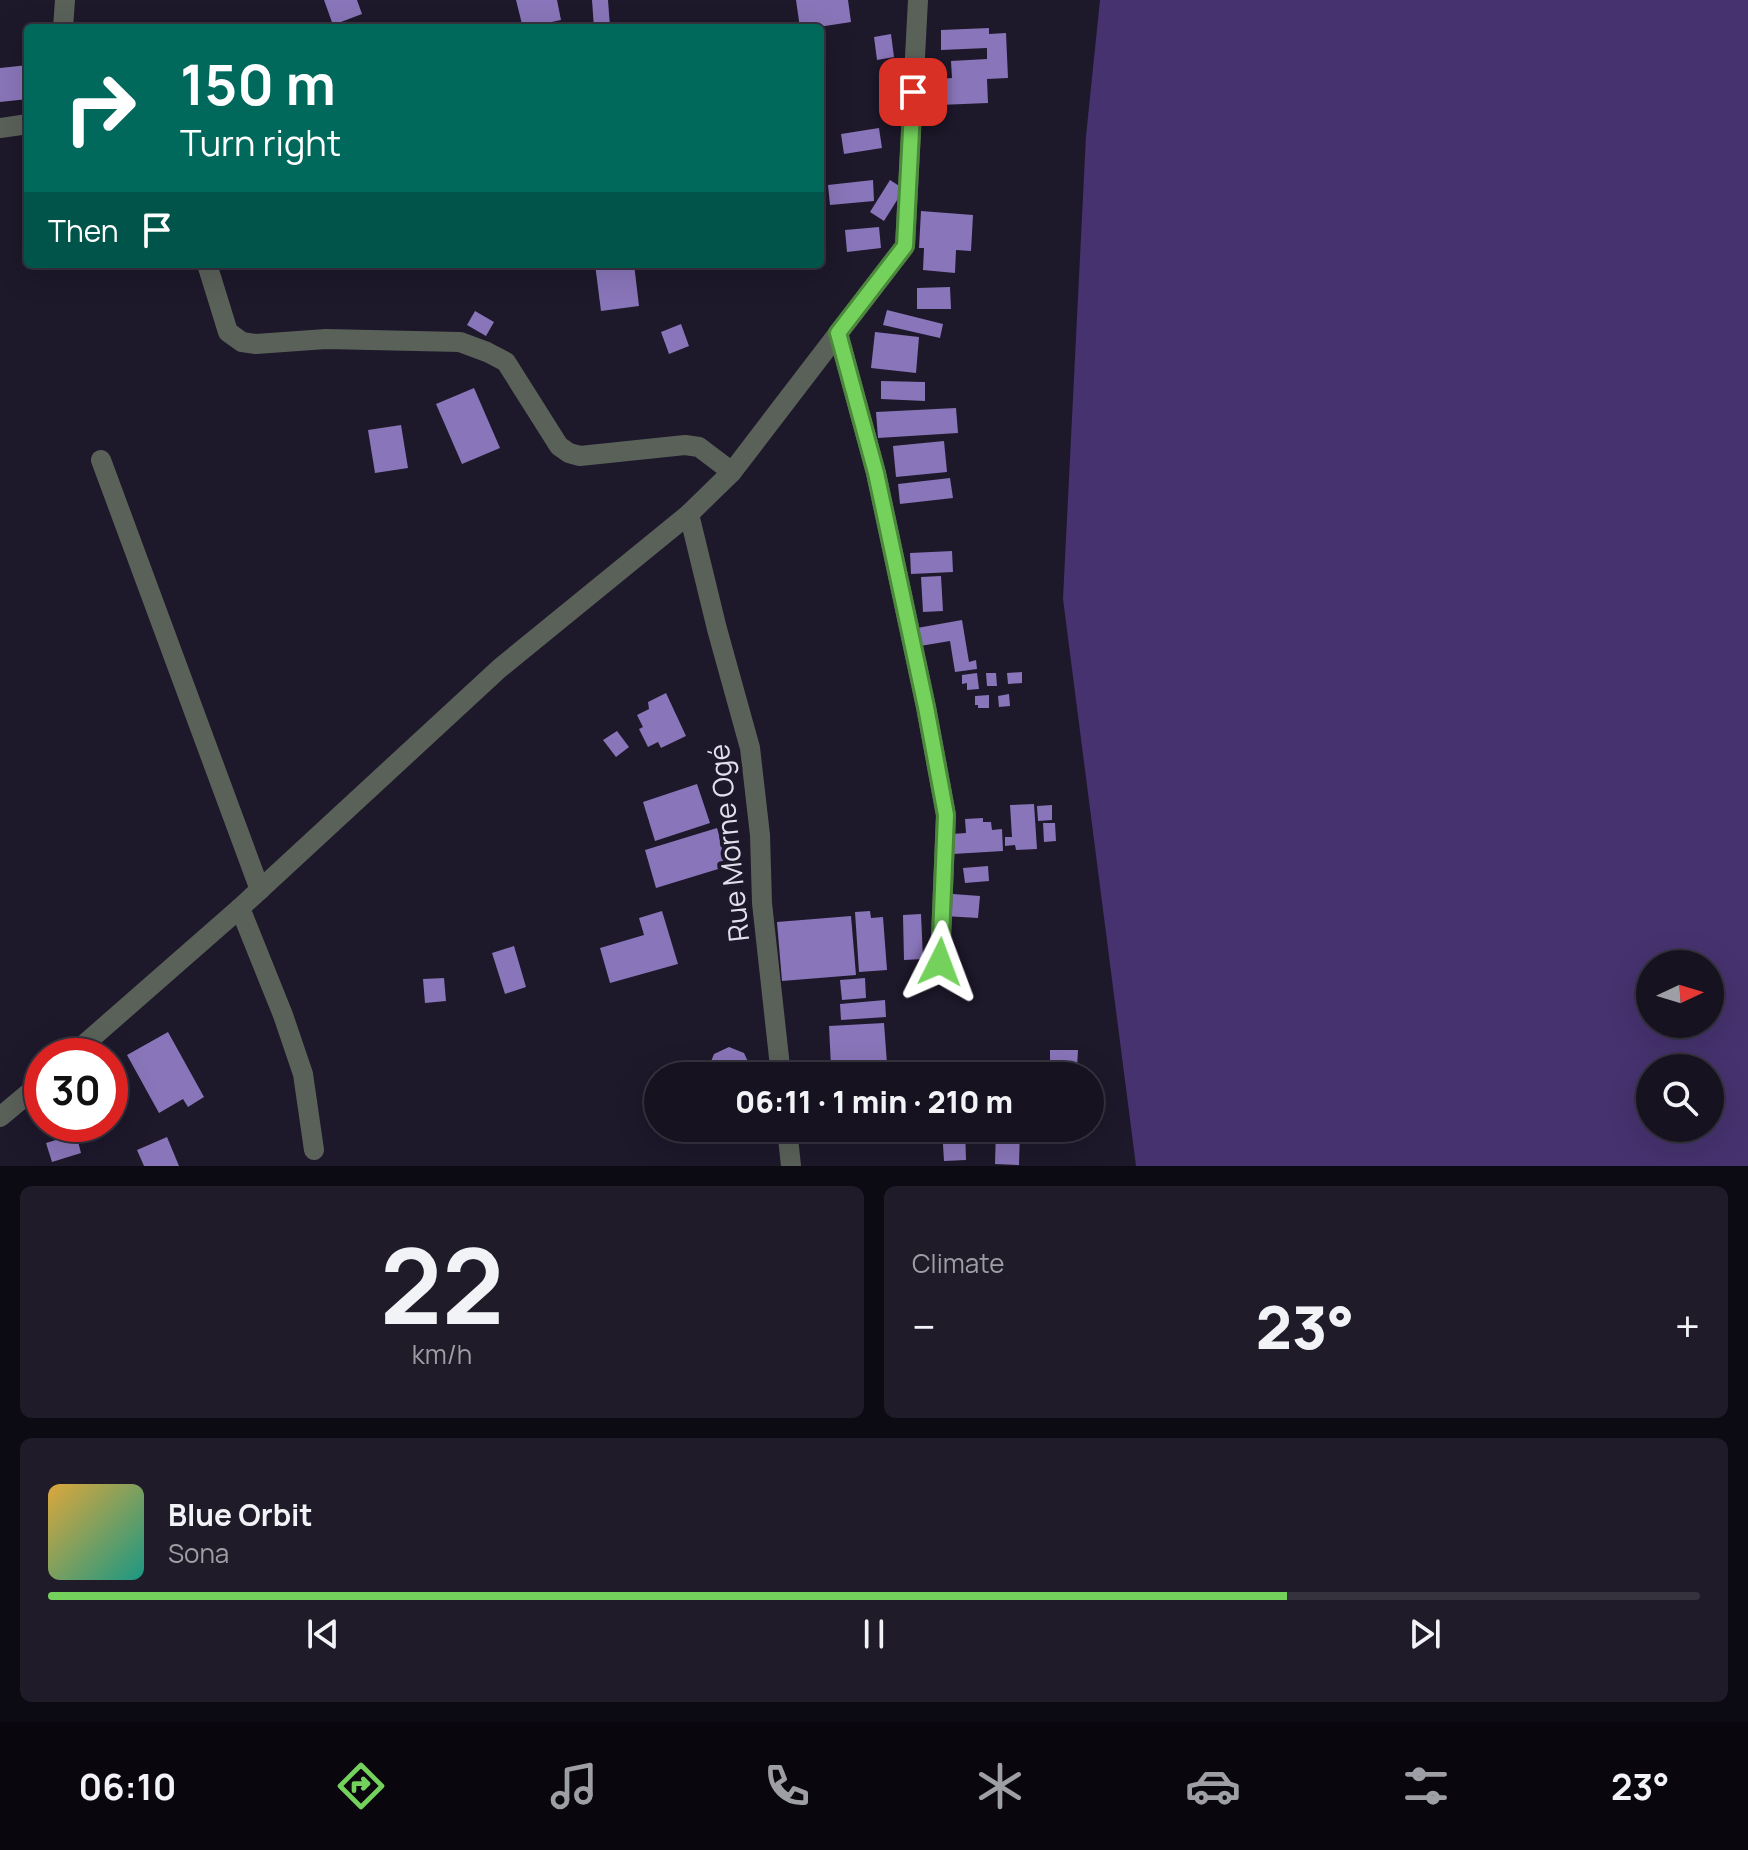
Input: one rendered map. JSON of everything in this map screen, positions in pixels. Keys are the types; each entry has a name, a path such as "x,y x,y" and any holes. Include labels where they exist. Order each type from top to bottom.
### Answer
{"street":[{"path":"63,24 65,0"},
{"path":"92,1038 260,890 500,668 689,514 732,472 905,246 918,0"},
{"path":"0,128 24,125"},
{"path":"208,268 228,332 242,342 256,344 326,339 460,342 506,362 559,446 569,453 580,456 685,445 699,447 732,472"},
{"path":"838,333 876,473 946,815 940,962"},
{"path":"101,460 260,890"},
{"name":"Rue Morne Ogé","path":"689,514 750,748 760,835 762,903 779,1062"},
{"path":"240,908 303,1074 314,1150"},
{"path":"0,1117 24,1097"},
{"path":"788,1142 791,1166"}],"shaded area":[{"path":"1100,0 1748,0 1748,1166 1136,1166 1063,599 1086,136"}],"building":[{"path":"324,0 357,0 362,14 333,24"},
{"path":"516,0 557,0 561,20 522,24"},
{"path":"592,0 608,0 610,24 594,24"},
{"path":"796,0 848,0 851,22 824,26 799,24"},
{"path":"989,28 989,34 1006,33 1008,78 987,79 988,103 939,105 938,79 952,78 951,61 987,59 987,48 941,50 941,30"},
{"path":"891,34 894,57 877,60 874,37"},
{"path":"24,65 24,99 0,102 0,68"},
{"path":"879,128 882,148 844,154 841,134"},
{"path":"873,180 874,201 830,205 828,185"},
{"path":"890,180 904,189 884,221 870,212"},
{"path":"921,211 973,215 971,251 956,250 955,273 923,270 924,248 919,248"},
{"path":"879,227 881,248 847,252 845,230"},
{"path":"596,268 634,268 639,306 601,311"},
{"path":"950,287 951,309 917,309 917,288"},
{"path":"887,310 943,324 940,338 883,325"},
{"path":"475,311 494,322 486,336 467,325"},
{"path":"681,324 689,346 669,354 661,332"},
{"path":"875,332 919,337 916,373 871,368"},
{"path":"881,381 925,382 925,401 881,399"},
{"path":"474,388 500,448 462,464 436,404"},
{"path":"956,408 958,433 878,438 876,412"},
{"path":"401,425 408,468 375,473 368,430"},
{"path":"944,441 947,472 896,477 893,446"},
{"path":"950,478 953,498 900,504 898,484"},
{"path":"952,551 953,572 911,574 910,553"},
{"path":"941,576 943,611 923,612 921,577"},
{"path":"962,620 969,662 976,660 977,669 955,672 950,641 920,646 917,628"},
{"path":"1022,672 1022,683 1008,684 1007,673"},
{"path":"977,673 979,689 967,690 967,683 962,684 962,675"},
{"path":"986,673 996,673 997,686 987,686"},
{"path":"666,693 686,736 661,748 658,742 648,747 639,729 643,727 637,715 649,709 648,702"},
{"path":"1009,694 1010,706 999,707 998,696"},
{"path":"989,695 989,708 975,705 975,696"},
{"path":"617,731 629,747 616,757 603,740"},
{"path":"697,784 710,823 655,841 643,802"},
{"path":"1034,804 1037,849 1016,850 1015,845 1005,846 1005,837 1012,837 1010,805"},
{"path":"1052,805 1052,820 1038,821 1037,806"},
{"path":"983,818 983,822 991,822 992,830 1002,829 1003,851 953,854 952,834 966,833 965,819"},
{"path":"1043,823 1055,823 1056,841 1044,842"},
{"path":"717,828 728,866 656,888 645,850"},
{"path":"988,866 989,881 965,883 963,868"},
{"path":"939,893 980,896 978,918 944,916"},
{"path":"662,911 678,964 610,983 600,948 644,935 639,918"},
{"path":"870,911 871,918 883,917 887,970 859,972 855,912"},
{"path":"921,914 923,959 904,960 903,915"},
{"path":"851,916 856,975 782,981 777,922"},
{"path":"514,946 526,987 505,994 492,953"},
{"path":"444,978 446,1001 425,1003 423,979"},
{"path":"865,978 866,998 842,1000 840,980"},
{"path":"885,1000 886,1017 841,1020 840,1004"},
{"path":"884,1023 887,1062 831,1062 829,1026"},
{"path":"168,1032 204,1097 188,1107 183,1099 159,1113 128,1054"},
{"path":"729,1047 744,1053 748,1062 711,1062 714,1054"},
{"path":"1050,1050 1078,1050 1077,1062 1050,1062"},
{"path":"167,1137 179,1166 144,1166 137,1150"},
{"path":"78,1142 81,1153 52,1162 46,1143"},
{"path":"943,1142 965,1142 966,1160 944,1161"},
{"path":"996,1142 1020,1142 1019,1165 995,1164"}],"route":[{"path":"913,92 905,246 838,333 876,473 946,815 940,962"}]}
